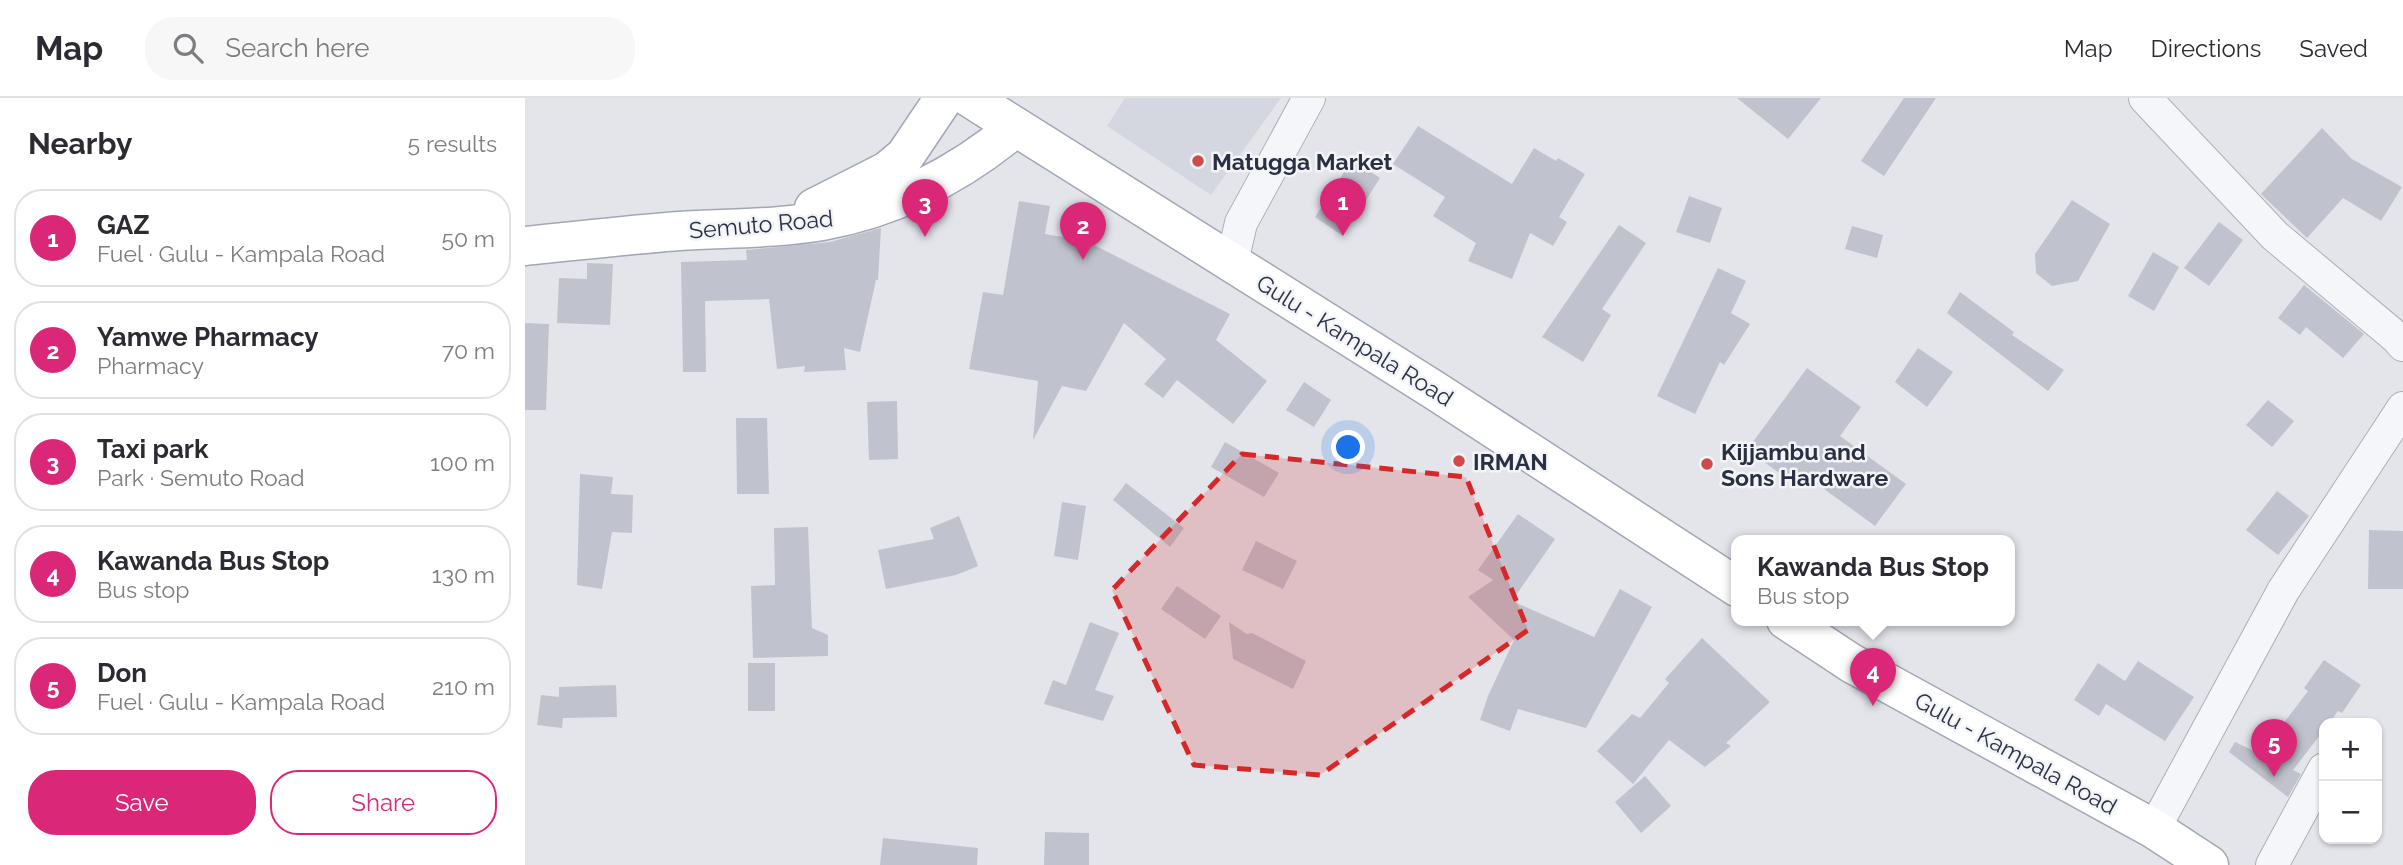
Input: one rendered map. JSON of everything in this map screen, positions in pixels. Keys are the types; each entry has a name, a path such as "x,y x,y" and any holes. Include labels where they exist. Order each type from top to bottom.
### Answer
{"main road":[{"path":"789,224 825,200 887,170 905,156 944,98"},
{"name":"Gulu - Kampala Road","path":"970,98 1434,390 1731,583"},
{"name":"Semuto Road","path":"525,246 821,221 858,213 937,182 986,152 1016,127"},
{"name":"Gulu - Kampala Road","path":"1795,626 1851,663 2154,829 2209,865"}],"street":[{"path":"1232,262 1241,223 1309,98"},
{"path":"2145,98 2275,236 2403,345"},
{"path":"2154,829 2283,590 2403,408"},
{"path":"2272,865 2319,778"}],"highlighted area":[{"path":"1242,454 1466,477 1528,630 1320,775 1194,765 1112,590"}],"shaded area":[{"name":"Matugga Market","path":"1125,98 1281,98 1211,195 1107,126"}],"building":[{"path":"1737,98 1821,98 1788,139"},
{"path":"1904,98 1936,98 1884,176 1861,161"},
{"path":"1418,126 1512,184 1534,148 1585,174 1559,217 1567,222 1553,246 1530,233 1512,279 1468,261 1476,243 1433,216 1445,197 1393,164"},
{"path":"2322,128 2352,159 2402,187 2381,221 2343,198 2307,238 2261,194"},
{"path":"1352,160 1380,178 1343,236 1315,217"},
{"path":"1689,196 1722,208 1710,243 1676,232"},
{"path":"2072,200 2110,224 2078,281 2052,286 2036,273 2035,254"},
{"path":"1019,201 1050,206 1045,234 1086,241 1230,314 1216,340 1267,381 1233,424 1177,380 1163,398 1144,384 1166,359 1124,323 1086,391 1062,386 1033,440 1038,381 969,369 983,292 1003,295"},
{"path":"2219,222 2243,240 2209,286 2184,268"},
{"path":"1619,225 1646,243 1602,309 1611,315 1583,362 1542,337"},
{"path":"1852,226 1883,235 1877,258 1845,249"},
{"path":"881,228 878,280 860,352 844,348 846,370 804,372 805,366 777,369 769,299 705,301 706,372 683,372 681,262 747,260 746,250 830,242"},
{"path":"2153,252 2179,267 2154,311 2128,296"},
{"path":"587,263 613,264 610,325 557,323 559,278 587,279"},
{"path":"1718,268 1746,281 1731,313 1750,324 1724,365 1720,362 1695,414 1657,396"},
{"path":"2304,285 2364,334 2343,358 2306,327 2300,335 2278,318"},
{"path":"1960,292 2014,332 2012,335 2064,370 2048,391 1947,313"},
{"path":"525,323 549,324 546,410 525,410"},
{"path":"1918,348 1953,372 1927,407 1895,382"},
{"path":"1807,368 1861,407 1840,436 1906,484 1875,526 1809,478 1801,488 1747,450"},
{"path":"1304,382 1331,400 1314,427 1286,410"},
{"path":"2268,400 2294,421 2272,447 2246,425"},
{"path":"897,401 898,459 869,460 867,402"},
{"path":"736,418 767,418 769,494 737,494"},
{"path":"1225,442 1279,473 1264,497 1211,467"},
{"path":"580,474 613,477 611,494 633,495 632,533 612,532 602,589 577,585"},
{"path":"1126,483 1184,528 1170,547 1113,500"},
{"path":"2277,491 2309,516 2278,555 2246,530"},
{"path":"1062,502 1086,506 1078,560 1054,556"},
{"path":"1518,514 1555,539 1512,601 1594,637 1620,589 1652,607 1586,728 1518,709 1510,731 1480,720 1514,640 1468,597 1493,580 1478,570"},
{"path":"959,516 978,566 956,575 886,589 878,550 934,539 930,528"},
{"path":"808,527 812,628 828,635 828,656 753,658 751,586 775,585 774,528"},
{"path":"2369,530 2403,531 2403,589 2368,589"},
{"path":"1256,541 1297,561 1283,589 1242,570"},
{"path":"1177,586 1221,616 1205,639 1161,609"},
{"path":"1090,622 1119,633 1095,690 1114,696 1103,721 1044,704 1053,680 1066,685"},
{"path":"1229,622 1247,634 1252,633 1306,661 1293,689 1233,659"},
{"path":"1702,638 1770,702 1726,743 1731,746 1705,767 1669,740 1633,784 1597,751 1632,714 1640,718 1669,683 1665,679"},
{"path":"2324,660 2361,685 2342,713 2338,711 2333,718 2319,718 2319,736 2293,770 2301,774 2288,797 2229,752 2235,742 2260,754 2308,691 2304,688"},
{"path":"2138,661 2194,697 2165,741 2106,704 2099,716 2074,700 2098,663 2125,681"},
{"path":"748,663 775,663 775,711 748,711"},
{"path":"616,685 617,717 563,718 562,728 537,725 541,695 559,697 559,687"},
{"path":"1645,776 1671,806 1641,833 1615,802"},
{"path":"1045,832 1089,833 1089,865 1044,865"},
{"path":"883,838 978,848 977,865 880,865"}],"place":[{"name":"Matugga Market","path":"1198,161"},
{"name":"GAZ","path":"1343,236"},
{"name":"Taxi park","path":"925,237"},
{"name":"Yamwe Pharmacy","path":"1083,260"},
{"name":"IRMAN","path":"1459,461"},
{"name":"Kijjambu and Sons Hardware","path":"1707,464"},
{"name":"Kawanda Bus Stop","path":"1873,706"},
{"name":"Don","path":"2274,777"}]}
